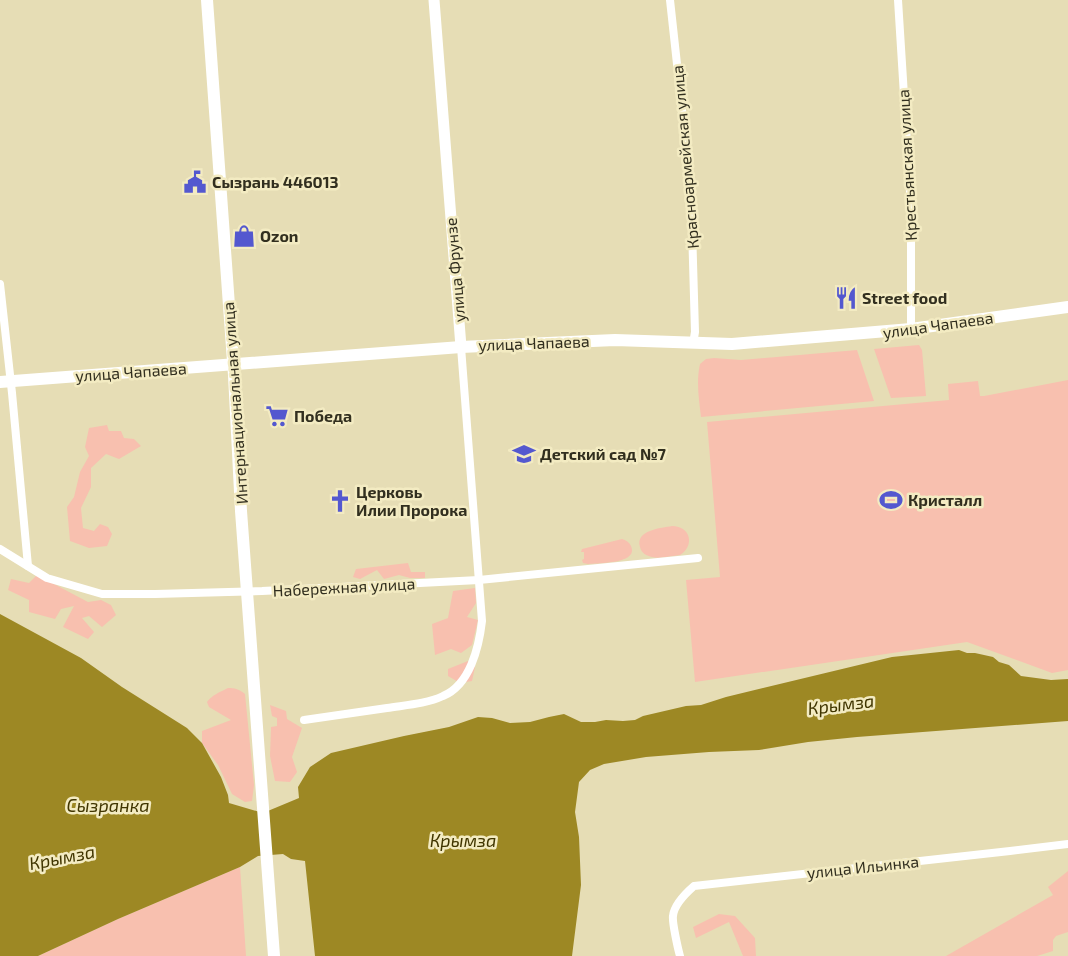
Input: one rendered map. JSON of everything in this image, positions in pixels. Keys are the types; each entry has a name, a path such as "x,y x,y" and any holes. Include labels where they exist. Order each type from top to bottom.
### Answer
{"main road":[{"name":"Интернациональная улица","path":"207,0 274,956"},
{"name":"улица Чапаева","path":"5,381 461,346 615,340 732,344 911,329 1068,307"}],"street":[{"name":"улица Фрунзе","path":"304,720 425,702 446,695 458,686 467,674 474,659 481,633 479,580 434,0"},
{"name":"Красноармейская улица","path":"670,0 691,192 695,332 693,344"},
{"name":"Крестьянская улица","path":"898,0 911,207 911,329"},
{"path":"0,284 5,381 28,566"},
{"name":"Набережная улица","path":"0,548 48,578 102,594 247,591 479,580 698,558"},
{"name":"улица Ильинка","path":"680,956 673,916 686,893 694,886 1068,844"}],"shaded area":[{"path":"919,345 922,350 926,396 891,398 874,349"},
{"path":"857,350 874,401 701,417 698,377 700,364 706,359 741,360"},
{"name":"Кристалл","path":"1068,380 1068,670 1052,673 967,642 695,682 686,580 720,577 707,422 949,400 948,384 978,381 980,396 984,396"},
{"path":"107,425 109,431 121,431 124,438 134,439 141,446 119,459 106,454 91,468 91,487 81,508 83,528 94,531 100,524 108,527 112,534 107,546 89,548 70,541 67,507 74,497 80,472 89,456 85,447 89,428"},
{"path":"672,526 683,529 687,533 689,542 685,551 680,555 658,558 650,557 643,553 639,541 645,533"},
{"path":"622,539 631,546 632,552 629,556 608,563 583,563 584,552 581,552 582,549"},
{"path":"408,563 411,572 425,572 425,578 410,578 399,575 384,579 377,570 360,579 353,577 356,569"},
{"path":"37,575 88,602 101,600 111,605 116,615 102,627 89,616 82,618 94,632 88,639 63,627 74,606 61,609 55,619 29,612 29,600 8,590 11,579 29,583"},
{"path":"475,588 476,603 467,617 478,620 472,645 461,653 451,649 435,655 432,624 448,618 453,591"},
{"path":"468,661 475,667 472,681 460,683 448,676 448,669"},
{"path":"228,688 237,689 245,694 254,785 252,801 245,802 232,794 218,765 202,743 202,731 231,720 209,707 207,702"},
{"path":"270,705 286,711 287,719 302,728 292,757 297,772 290,782 275,781 270,756 271,727 277,726 277,718 272,716"},
{"path":"240,867 246,956 38,956 118,919"},
{"path":"1068,871 1068,932 1056,936 1053,940 1053,951 1037,956 946,956 1053,895 1048,887"},
{"path":"719,914 735,916 755,938 756,956 743,956 729,922 696,938 693,927"}],"water":[{"path":"0,614 81,658 122,687 187,728 202,743 221,777 229,803 263,813 299,798 298,787 310,767 331,753 449,727 478,717 492,718 510,723 530,722 564,714 581,722 635,720 643,716 686,706 701,705 726,697 892,657 959,650 993,657 999,662 1009,665 1021,676 1051,680 1068,679 1068,721 857,737 759,750 646,757 604,764 590,770 579,782 575,812 579,837 581,885 572,956 315,956 305,861 291,859 283,854 258,856 240,867 118,919 38,956 0,956"}],"place":[{"name":"Сызрань 446013","path":"195,182"},
{"name":"Ozon","path":"244,236"},
{"name":"Street food","path":"846,298"},
{"name":"Победа","path":"277,416"},
{"name":"Детский сад №7","path":"524,454"},
{"name":"Кристалл","path":"891,500"},
{"name":"Церковь Илии Пророка","path":"340,501"}],"water label":[{"name":"Крымза","path":"841,705"},
{"name":"Сызранка","path":"108,806"},
{"name":"Крымза","path":"463,841"},
{"name":"Крымза","path":"62,858"}]}
